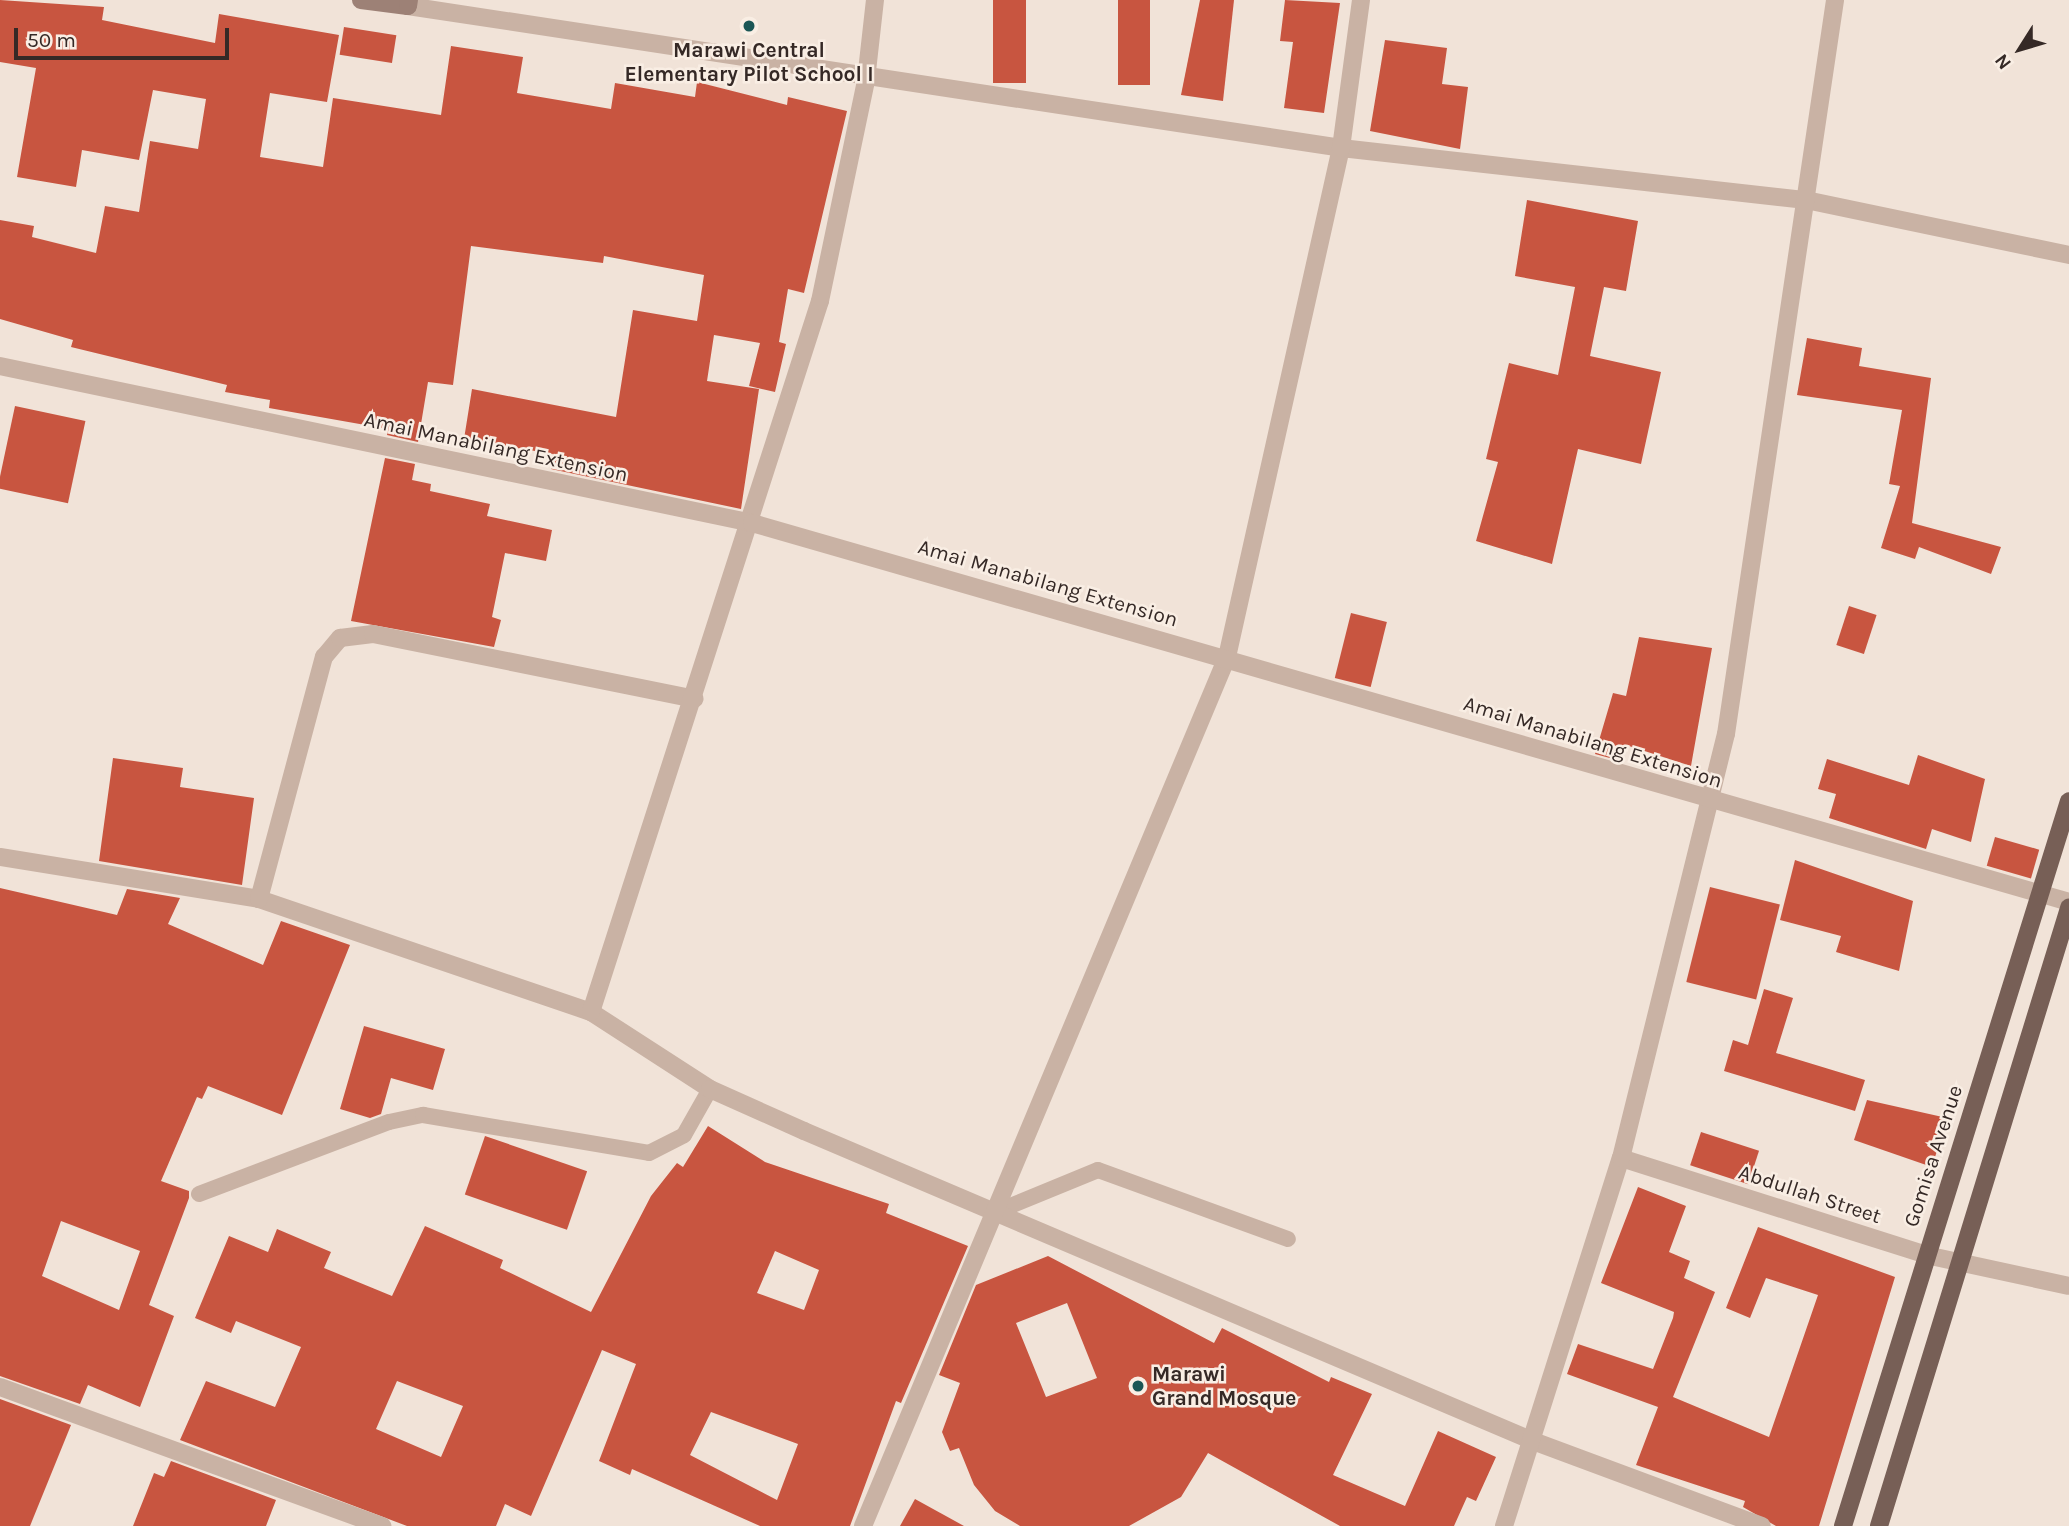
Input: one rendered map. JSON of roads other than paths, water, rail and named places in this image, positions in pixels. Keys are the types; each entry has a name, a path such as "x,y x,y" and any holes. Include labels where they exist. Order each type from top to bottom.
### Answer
{"main road":[{"path":"361,0 408,3"},
{"name":"Gomisa Avenue","path":"1843,1526 2069,801"},
{"path":"1879,1526 2069,908"}],"street":[{"path":"591,1012 752,523 820,301 866,80 875,0"},
{"path":"863,1526 998,1211 1227,657 1342,148 1360,0"},
{"path":"1504,1526 1621,1158 1743,654 1835,0"},
{"path":"408,3 866,80 1342,148 1806,200 2069,255"},
{"name":"Amai Manabilang Extension","path":"0,366 752,523 1227,657 1709,800 2069,902"},
{"path":"259,899 324,657 340,638 373,634 694,699"},
{"path":"0,857 259,899 591,1012 710,1089 1533,1441 1762,1526"},
{"name":"Abdullah Street","path":"1621,1158 1926,1255 2069,1286"},
{"path":"0,1387 382,1526"}],"lane":[{"path":"199,1194 388,1122 423,1115 649,1153 684,1135 710,1089"},
{"path":"998,1211 1098,1170 1288,1239"}],"place":[{"name":"Marawi Central Elementary Pilot School I","path":"749,26"},
{"name":"Marawi Grand Mosque","path":"1138,1386"}]}
